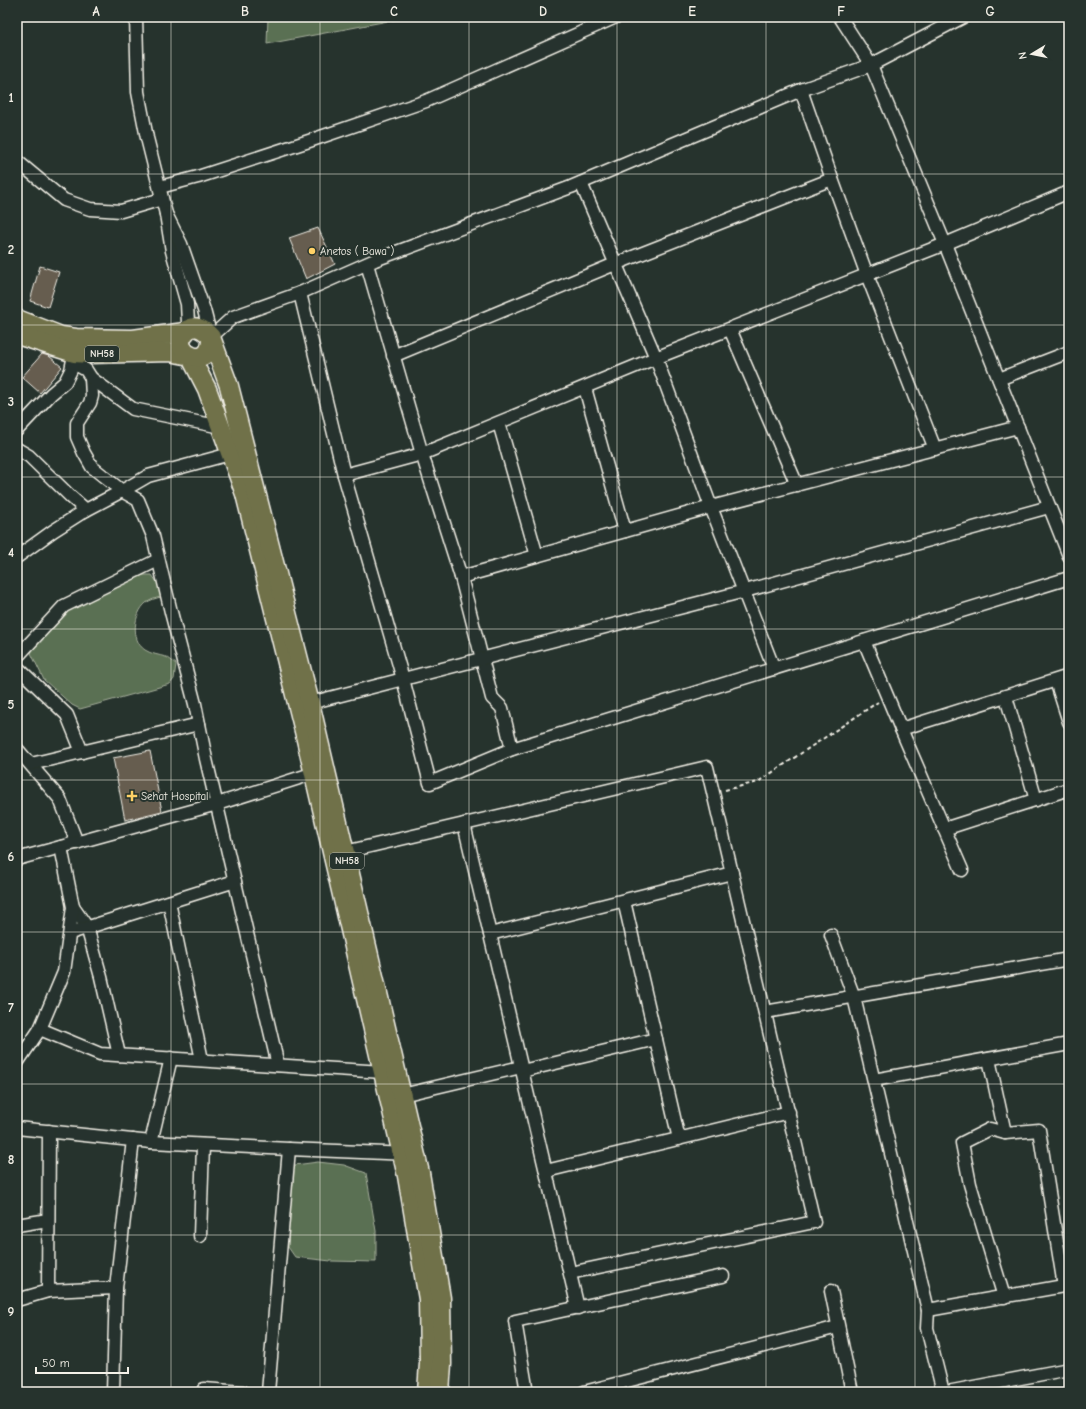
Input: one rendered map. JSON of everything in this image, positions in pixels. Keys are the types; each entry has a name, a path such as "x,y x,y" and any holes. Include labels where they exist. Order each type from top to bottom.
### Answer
{"highway":[{"name":"NH58","path":"17,318 61,336 90,354 170,352 197,358 204,356 209,352 211,337"},
{"name":"NH58","path":"427,1392 430,1364 428,1299 407,1176 409,1154 402,1095 345,852 320,772 304,731 245,494 208,389 190,356 184,351 181,345 182,337 185,332 191,328 198,327 206,330 211,337 229,386 310,703 320,772 383,1072 409,1154 420,1174 441,1298 442,1364 440,1392"},
{"name":"NH58","path":"17,335 75,345 185,332"}],"street":[{"path":"136,17 138,92 147,138 166,214 172,251 187,304 188,323 185,332"},
{"path":"160,187 309,141 426,101 616,17"},
{"path":"840,17 871,65 945,244 1069,556"},
{"path":"166,214 181,244 204,310 211,337 233,317 300,293 367,264 581,183 801,90 871,65 963,17"},
{"path":"801,90 867,275 935,449"},
{"path":"17,161 64,200 90,209 121,211 162,199"},
{"path":"393,356 615,264 832,179"},
{"path":"581,183 656,358 711,507 745,591 774,669"},
{"path":"344,475 422,454 656,358 945,244 1069,192"},
{"path":"367,264 422,454 461,577 492,698 502,708 512,749"},
{"path":"300,293 344,475 403,679 430,783 512,749 1069,578"},
{"path":"730,329 798,485"},
{"path":"75,345 77,365 86,370 91,378 133,409 221,428"},
{"path":"17,430 51,394 66,382 71,370 75,345"},
{"path":"999,379 1069,352"},
{"path":"91,378 92,396 90,403 77,422 78,437 84,453 92,466 122,491 138,500 153,536 195,704 206,759 278,1065"},
{"path":"585,388 625,531"},
{"path":"499,422 537,556"},
{"path":"461,577 711,507 1018,427"},
{"path":"17,449 29,456 86,510"},
{"path":"17,557 53,530 148,476 230,454"},
{"path":"310,703 745,591 1049,507"},
{"path":"17,657 64,606 158,560"},
{"path":"864,641 962,870"},
{"path":"17,666 67,715 82,752"},
{"path":"901,729 1069,676"},
{"path":"1056,681 1069,722"},
{"path":"1006,696 1036,800"},
{"path":"31,764 199,724"},
{"path":"17,748 60,799 77,843"},
{"path":"345,852 707,767 814,1222 570,1273"},
{"path":"17,859 217,804 320,772"},
{"path":"944,830 1069,789"},
{"path":"464,824 578,1308"},
{"path":"17,1064 40,1029 64,972 73,907 61,847"},
{"path":"490,934 732,873"},
{"path":"70,932 235,881"},
{"path":"624,901 679,1139"},
{"path":"169,902 202,1060"},
{"path":"73,907 87,927 101,977 119,1055"},
{"path":"831,935 854,997 928,1310 927,1328 943,1392"},
{"path":"765,1012 1069,959"},
{"path":"40,1029 100,1054 383,1072"},
{"path":"402,1095 656,1039"},
{"path":"874,1080 1069,1044"},
{"path":"151,1142 171,1058"},
{"path":"989,1059 1005,1133"},
{"path":"546,1171 789,1112"},
{"path":"17,1128 151,1142 409,1154"},
{"path":"928,1310 1067,1286 1039,1130 1005,1133 990,1129 962,1143 970,1184 1004,1296"},
{"path":"48,1291 49,1132"},
{"path":"113,1392 116,1288 133,1140"},
{"path":"200,1236 203,1145"},
{"path":"268,1392 289,1149"},
{"path":"17,1226 48,1220"},
{"path":"527,1392 515,1320 578,1308 723,1276"},
{"path":"17,1300 48,1291 116,1288"},
{"path":"831,1291 852,1392"},
{"path":"584,1392 601,1390 838,1327"},
{"path":"947,1392 1069,1369"},
{"path":"204,1389 243,1392"}],"path":[{"path":"713,792 758,782 887,696"}],"green space":[{"path":"268,17 409,17 267,44"},
{"path":"144,575 152,575 159,585 161,597 153,599 142,607 135,626 137,640 140,646 145,650 167,658 176,664 174,679 170,684 80,709 72,705 44,680 31,653 44,630 60,613 122,580"},
{"path":"318,1162 344,1165 366,1173 376,1231 376,1262 331,1261 295,1257 288,1247 289,1183 295,1165"}],"building":[{"name":"Anetos ( Bawa )","path":"318,228 335,264 306,279 289,238"},
{"path":"40,266 59,272 48,307 30,301"},
{"path":"42,354 49,356 62,367 40,393 22,377"},
{"path":"150,751 162,811 125,820 113,758"}],"place":[{"name":"Anetos ( Bawa )","path":"312,251"},
{"name":"Sehat Hospital","path":"132,796"}]}
